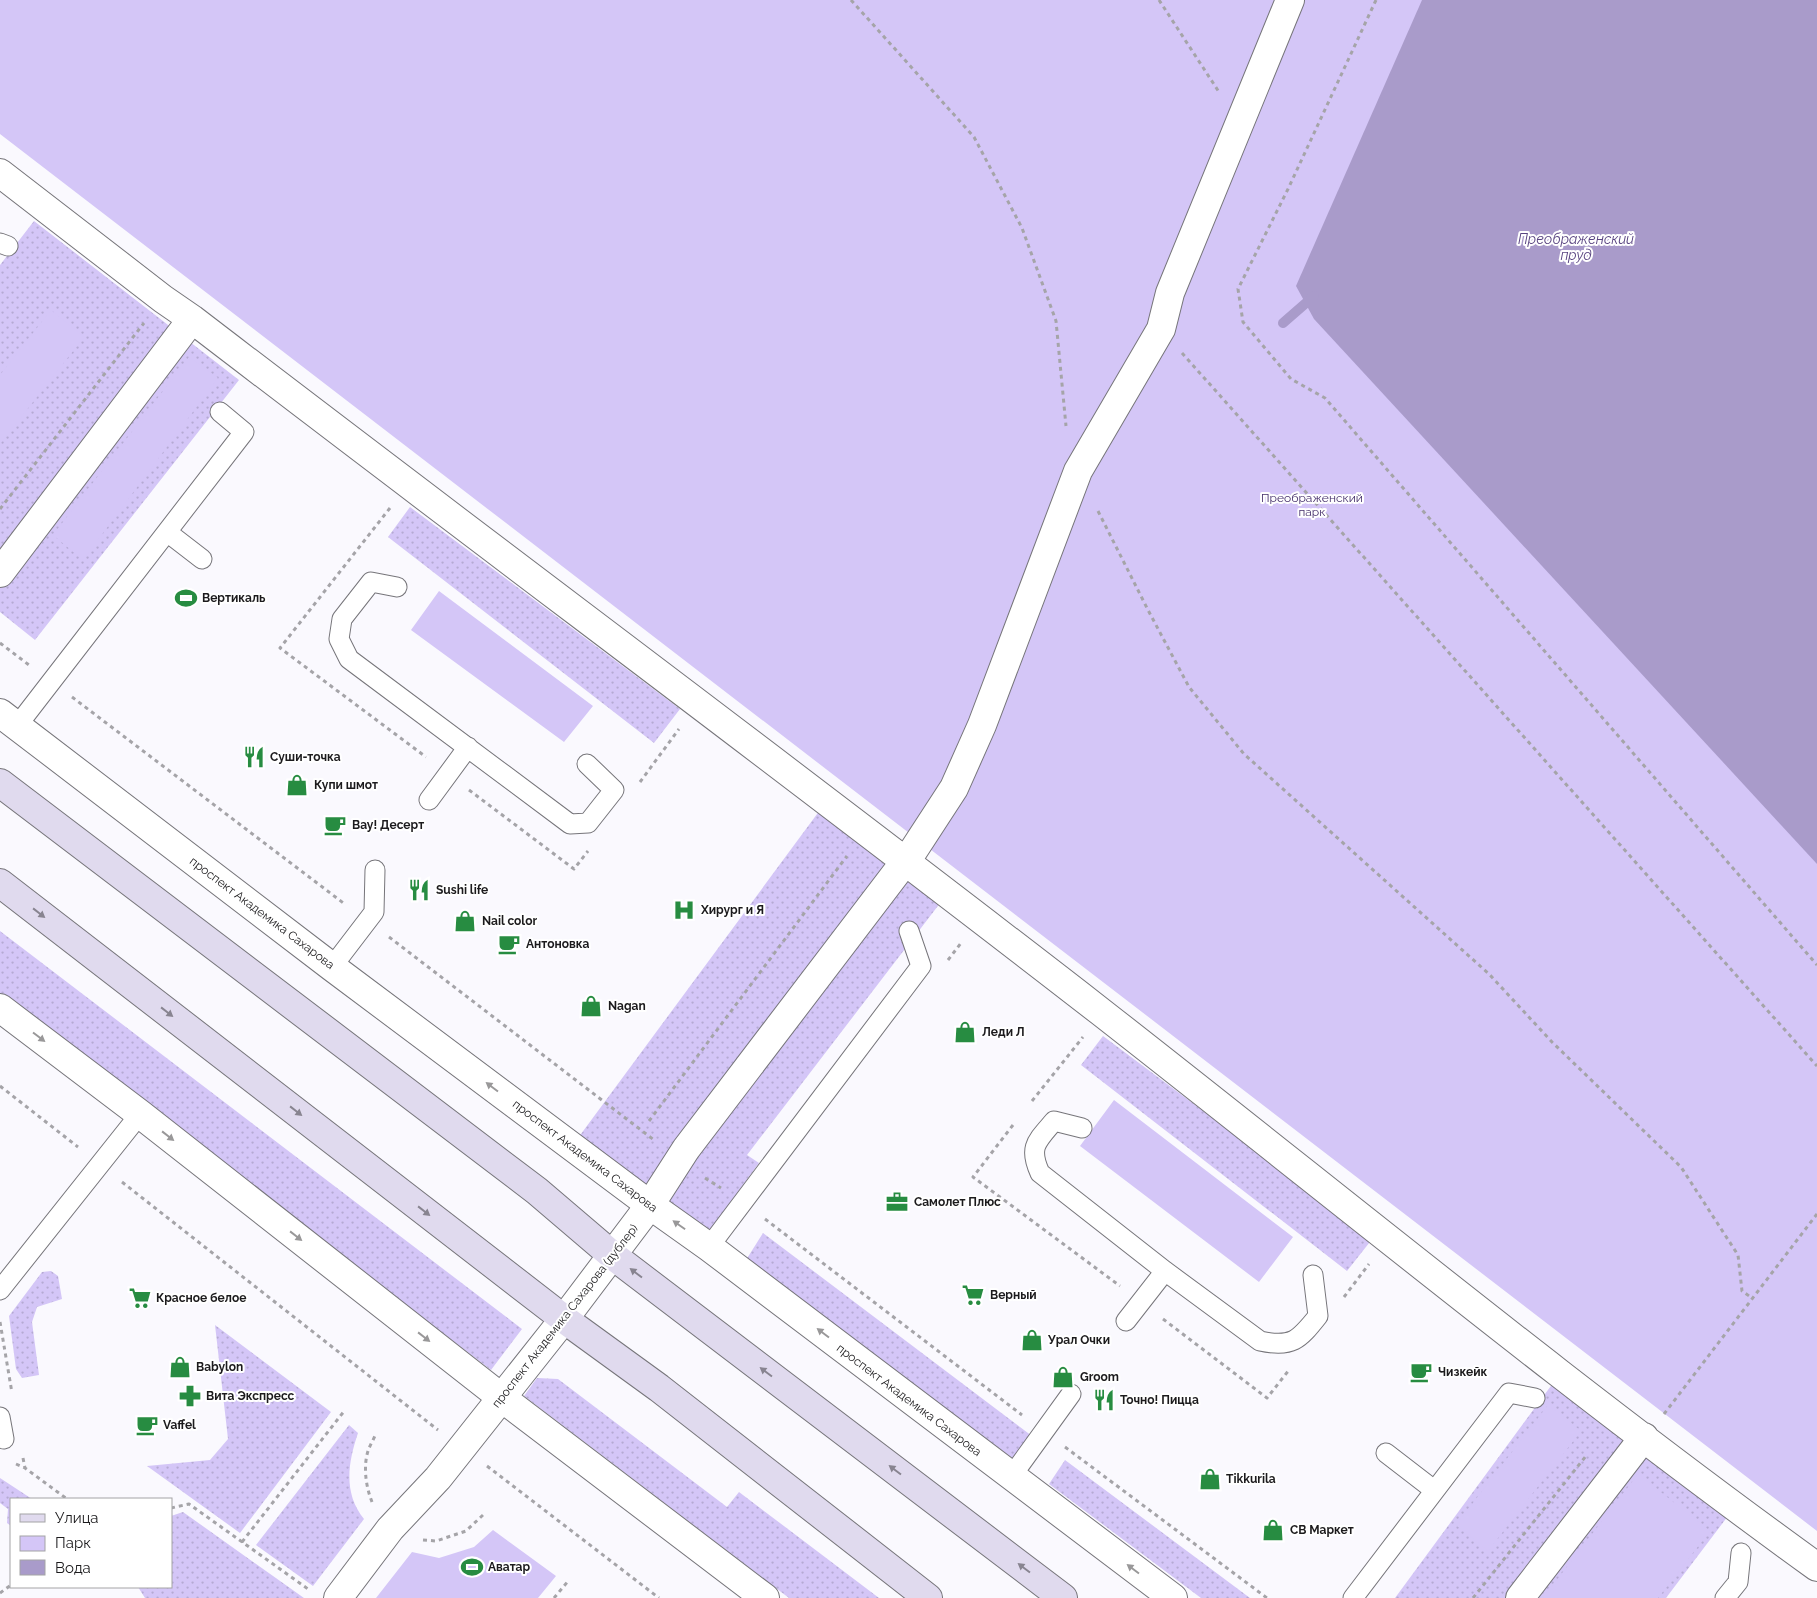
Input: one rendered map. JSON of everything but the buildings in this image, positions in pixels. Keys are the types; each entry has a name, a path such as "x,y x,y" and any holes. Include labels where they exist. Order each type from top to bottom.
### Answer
{"main road":[{"path":"0,783 537,1191 612,1254 1063,1598"},
{"path":"0,883 564,1319 658,1388 928,1598"}],"street":[{"name":"проспект Академика Сахарова (дублер)","path":"326,1596 438,1478 564,1319 650,1205 683,1155 913,851 954,788 986,716 1078,471 1161,329 1170,293 1290,0"},
{"path":"0,173 163,299 192,319 904,861 1101,1013 1387,1240 1644,1438 1817,1567"},
{"path":"0,573 192,319"},
{"name":"проспект Академика Сахарова","path":"9,719 332,967 709,1247 1172,1598"},
{"path":"0,1008 140,1114 502,1398 765,1598"},
{"path":"1520,1598 1644,1438"}],"lane":[{"path":"9,719 52,681 244,432 220,412"},
{"path":"167,532 202,559"},
{"path":"397,587 371,582 342,619 339,639 350,659 570,824 588,823 614,790 586,764"},
{"path":"429,800 468,747"},
{"path":"332,967 374,912 375,870"},
{"path":"709,1247 920,966 909,931"},
{"path":"0,1290 140,1114"},
{"path":"1082,1128 1054,1121 1036,1143 1034,1160 1040,1173 1165,1271 1260,1341 1278,1345 1301,1337 1318,1316 1312,1275"},
{"path":"1126,1320 1165,1271"},
{"path":"1353,1598 1509,1393 1535,1398"},
{"path":"1011,1477 1071,1394"},
{"path":"0,1417 4,1439"},
{"path":"1386,1453 1434,1490"},
{"path":"1725,1598 1738,1582 1742,1553"}],"path":[{"path":"851,0 974,137 1022,228 1056,321 1066,434 1078,471 1189,687 1244,754 1489,974 1552,1042 1681,1167 1738,1255 1742,1291 1752,1298"},
{"path":"1160,0 1240,124"},
{"path":"1376,0 1288,189 1238,289 1243,322 1291,379 1325,398 1817,965"},
{"path":"0,509 163,299"},
{"path":"1161,329 1817,1066"},
{"path":"0,643 367,921 683,1155 742,1202 1267,1598"},
{"path":"648,1121 865,832"},
{"path":"0,1086 442,1433 462,1446 659,1598"},
{"path":"1644,1438 1817,1214"},
{"path":"242,1542 345,1410"},
{"path":"1473,1598 1587,1454"},
{"path":"8,1460 25,1468 66,1498"},
{"path":"172,1508 189,1504 242,1542 326,1596"},
{"path":"554,1598 568,1580"}],"green space":[{"name":"Преображенский парк","path":"0,0 1817,0 1817,1531 0,134"},
{"path":"34,221 239,380 35,640 0,612 0,265"},
{"path":"51,310 84,337 0,444 0,375"},
{"path":"189,357 218,378 83,560 53,535"},
{"path":"410,507 680,709 654,743 388,537"},
{"path":"439,591 593,706 564,742 411,630"},
{"path":"820,810 944,898 747,1155 759,1163 707,1234 578,1138"},
{"path":"0,931 522,1329 491,1370 0,995"},
{"path":"1103,1036 1373,1238 1347,1271 1081,1065"},
{"path":"1114,1100 1293,1237 1259,1282 1080,1146"},
{"path":"763,1233 1032,1436 1015,1460 746,1260"},
{"path":"51,1271 58,1276 62,1299 37,1307 32,1322 39,1375 22,1378 16,1369 9,1316 42,1272"},
{"path":"215,1325 331,1412 240,1533 147,1466 210,1460 228,1439"},
{"path":"537,1378 558,1379 727,1507 739,1492 879,1598 789,1598 524,1396"},
{"path":"1556,1379 1731,1512 1666,1598 1395,1598"},
{"path":"1548,1405 1581,1431 1488,1551 1456,1525"},
{"path":"349,1425 358,1433 350,1467 350,1488 357,1509 364,1519 313,1586 256,1545"},
{"path":"1065,1460 1250,1598 1201,1598 1049,1484"},
{"path":"1638,1474 1710,1531 1658,1598 1543,1598"},
{"path":"0,1478 30,1498 10,1498 10,1525 7,1523 8,1509 0,1503"},
{"path":"183,1512 304,1598 145,1598 139,1588 172,1588 172,1516"},
{"name":"Аватар","path":"493,1530 556,1576 538,1598 376,1598 412,1552 439,1558 474,1547"}],"water":[{"name":"Преображенский пруд","path":"1422,0 1817,0 1817,864 1314,319 1296,286"}],"waterway":[{"path":"1283,323 1314,296"}],"place":[{"name":"Вертикаль","path":"186,598"},
{"name":"Суши-точка","path":"254,757"},
{"name":"Купи шмот","path":"297,785"},
{"name":"Вау! Десерт","path":"335,825"},
{"name":"Sushi life","path":"419,890"},
{"name":"Хирург и Я","path":"684,910"},
{"name":"Nail color","path":"465,921"},
{"name":"Антоновка","path":"509,944"},
{"name":"Nagan","path":"591,1006"},
{"name":"Леди Л","path":"965,1032"},
{"name":"Самолет Плюс","path":"897,1202"},
{"name":"Верный","path":"973,1295"},
{"name":"Красное белое","path":"140,1298"},
{"name":"Урал Очки","path":"1032,1340"},
{"name":"Babylon","path":"180,1367"},
{"name":"Чизкейк","path":"1421,1372"},
{"name":"Groom","path":"1063,1377"},
{"name":"Вита Экспресс","path":"190,1396"},
{"name":"Точно! Пицца","path":"1104,1400"},
{"name":"Vaffel","path":"147,1425"},
{"name":"Tikkurila","path":"1210,1479"},
{"name":"СВ Маркет","path":"1273,1530"},
{"name":"Аватар","path":"472,1567"}]}
